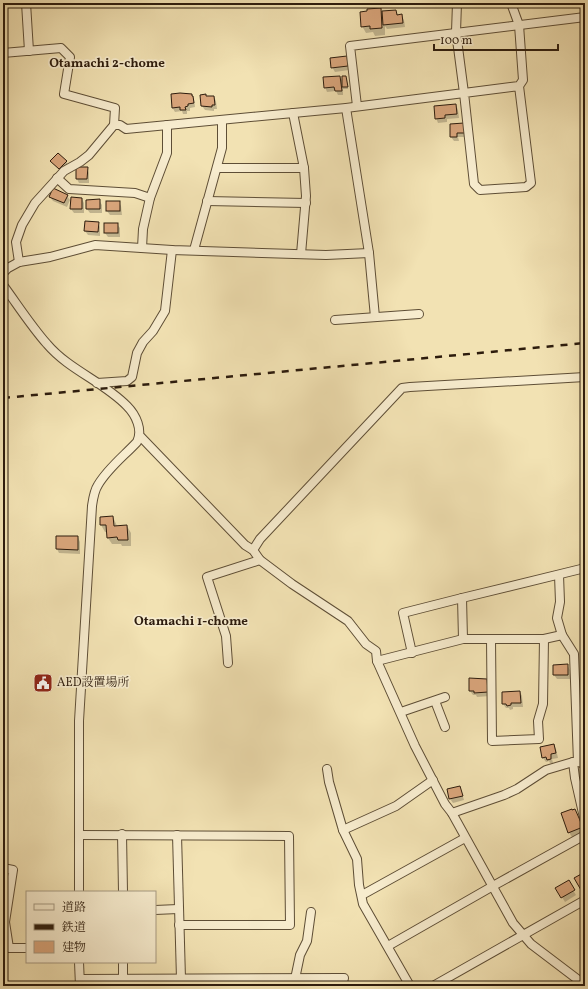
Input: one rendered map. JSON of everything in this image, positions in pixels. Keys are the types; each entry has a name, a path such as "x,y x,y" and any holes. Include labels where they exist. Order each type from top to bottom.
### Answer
{"street":[{"path":"26,3 28,51"},
{"path":"457,3 456,32 474,184 480,190 526,187 531,183 519,86 523,80 519,25 511,3"},
{"path":"357,106 350,46 585,17"},
{"path":"3,53 61,48 70,57 64,94 115,108 114,125 90,155 64,171 35,203 22,225 16,242 19,262"},
{"path":"114,125 120,125 126,129 222,120 346,108 519,86"},
{"path":"346,108 370,253 375,317"},
{"path":"293,113 304,168 306,203 301,254"},
{"path":"194,250 222,148 222,120"},
{"path":"142,248 143,229 150,198 167,152 167,125"},
{"path":"217,168 304,168"},
{"path":"57,178 69,189 135,193 150,198"},
{"path":"207,201 306,203"},
{"path":"3,273 8,268 19,262 50,257 95,245 172,250 326,255 370,253"},
{"path":"98,383 127,381 132,377 137,353 165,311 172,250"},
{"path":"3,285 46,344 57,355 128,406 140,428 140,436 137,442 104,476 98,485 94,494 92,506 79,721 79,891"},
{"path":"335,320 419,314"},
{"path":"252,550 260,539 402,388 585,377"},
{"path":"140,436 245,545 252,550 260,560 292,584 348,621 366,644 376,651 378,661 402,712 415,746 513,922 531,944 585,985"},
{"path":"228,663 226,636 207,577 260,560"},
{"path":"412,653 403,613 585,568"},
{"path":"559,575 560,602 557,618 562,636 574,654 579,763 575,778 585,822"},
{"path":"462,598 463,639"},
{"path":"378,661 463,639 544,639 562,636"},
{"path":"491,639 492,741 539,739 538,721 542,704 544,639"},
{"path":"402,712 445,697"},
{"path":"435,700 445,727"},
{"path":"452,813 510,792 546,770 579,763"},
{"path":"327,769 329,782 343,830 357,859 359,885 363,904 410,986"},
{"path":"343,830 396,806 433,780"},
{"path":"79,835 122,834 289,836 290,925 179,925"},
{"path":"122,834 123,891"},
{"path":"177,835 181,979"},
{"path":"388,946 585,835"},
{"path":"362,895 465,838"},
{"path":"3,868 13,870 4,922 9,948 26,948"},
{"path":"433,986 585,900"},
{"path":"156,910 178,910"},
{"path":"292,981 300,955 307,941 311,912"},
{"path":"80,963 80,983 123,979 292,981 344,978 342,986"},
{"path":"123,963 123,979"}],"building":[{"path":"381,8 382,28 370,29 370,26 361,27 360,12 367,11 367,9"},
{"path":"396,10 397,15 402,14 403,23 383,25 382,11"},
{"path":"347,56 348,66 331,68 330,58"},
{"path":"340,76 342,91 335,91 334,87 324,88 323,77"},
{"path":"342,76 346,76 348,87 342,87"},
{"path":"171,94 192,94 193,96 194,103 188,104 188,106 185,107 186,110 180,110 180,107 172,108"},
{"path":"206,94 206,96 214,96 215,105 212,105 212,107 201,106 200,95"},
{"path":"456,104 457,114 445,115 445,118 435,119 434,106"},
{"path":"464,123 465,133 457,133 457,137 450,137 450,124"},
{"path":"58,153 67,161 59,169 50,161"},
{"path":"76,167 88,167 87,179 76,179"},
{"path":"53,188 68,195 64,203 49,197"},
{"path":"71,197 82,198 82,209 70,209"},
{"path":"100,199 100,209 86,209 86,200"},
{"path":"106,201 120,201 120,211 106,211"},
{"path":"85,221 99,222 98,232 84,231"},
{"path":"104,223 118,223 118,233 104,233"},
{"path":"113,516 114,526 127,525 128,540 118,540 117,537 107,538 106,525 100,525 100,517"},
{"path":"56,536 78,536 78,550 56,549"},
{"path":"568,664 568,675 553,675 553,665"},
{"path":"469,678 487,679 488,692 474,693 474,691 469,691"},
{"path":"520,691 521,703 511,703 511,705 507,706 506,704 502,704 502,692"},
{"path":"579,710 585,710 585,741 582,742"},
{"path":"554,744 556,753 551,754 551,759 547,760 546,757 542,758 540,747"},
{"path":"460,786 463,796 449,799 447,789"},
{"path":"575,809 583,827 568,833 561,813"},
{"path":"585,872 585,887 581,890 574,878"},
{"path":"569,880 575,890 561,898 555,888"}],"railway":[{"path":"3,398 585,343"}],"place":[{"name":"AED設置場所","path":"43,683"}],"district":[{"name":"Otamachi 2-chome","path":"107,64"},
{"name":"Otamachi 1-chome","path":"191,622"}]}
